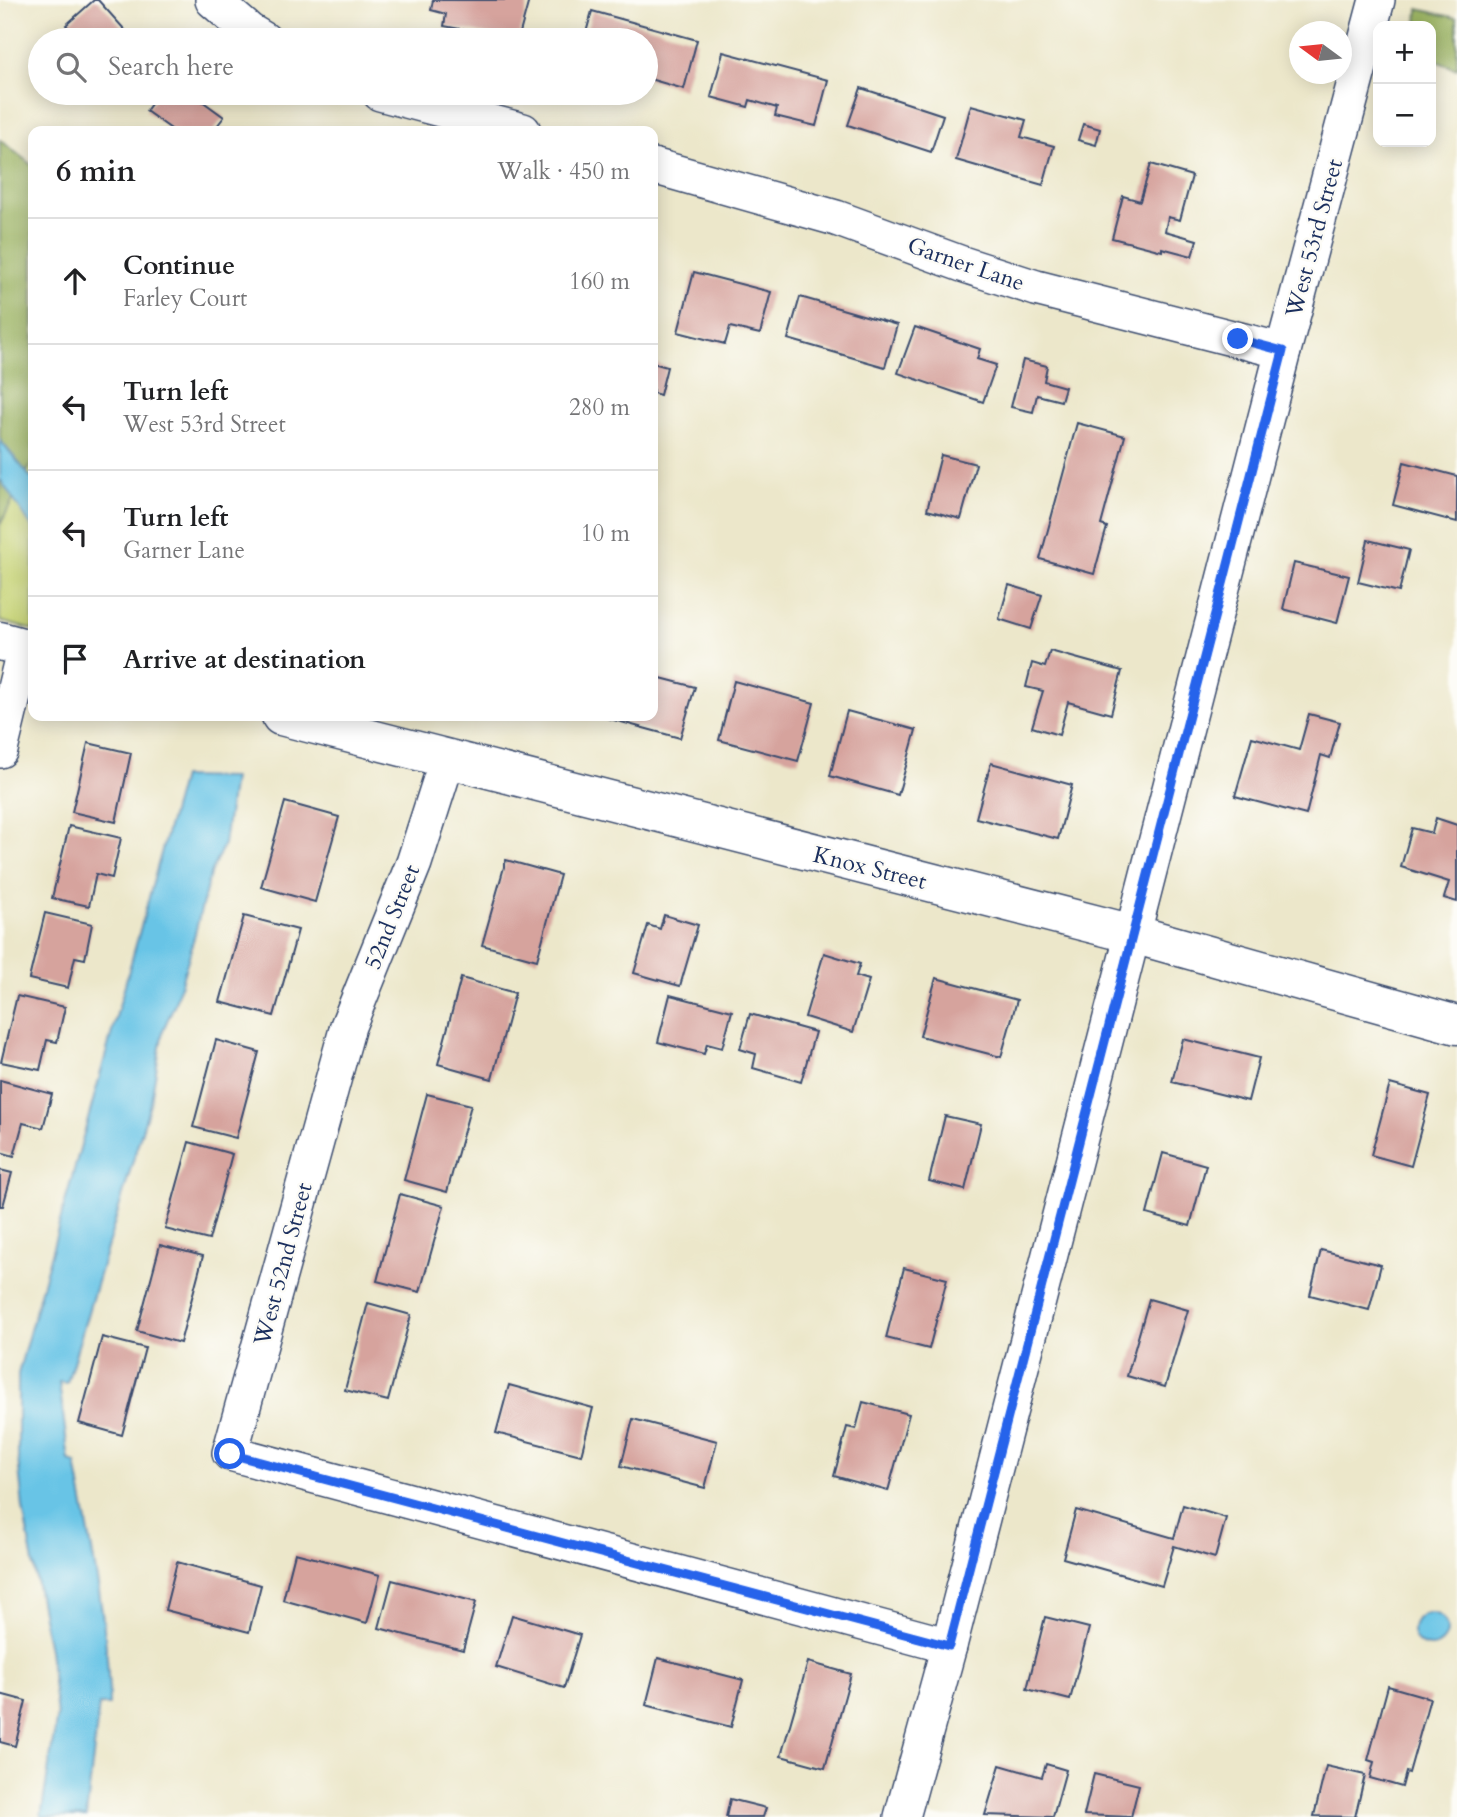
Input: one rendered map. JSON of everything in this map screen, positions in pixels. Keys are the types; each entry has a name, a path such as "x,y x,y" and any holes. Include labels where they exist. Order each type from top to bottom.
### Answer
{"street":[{"path":"213,0 246,28"},
{"name":"West 53rd Street","path":"902,1817 949,1646 1283,351 1377,0"},
{"path":"425,105 504,126"},
{"name":"Garner Lane","path":"658,167 836,218 961,264 1037,288 1283,351"},
{"path":"0,750 19,646"},
{"name":"Knox Street","path":"300,721 1133,934 1457,1025"},
{"name":"52nd Street","path":"335,1074 348,1026 414,863 447,760"},
{"name":"West 52nd Street","path":"335,1074 230,1454 949,1646"}],"green space":[{"path":"1418,9 1457,18 1457,69 1436,61 1436,21 1417,21"},
{"path":"0,140 28,162 28,470 0,525"},
{"path":"28,470 28,629 0,621 0,525"}],"water":[{"path":"0,440 28,474 28,521 0,479"},
{"path":"182,777 233,778 224,844 210,874 175,1003 163,1030 151,1100 67,1383 59,1382 69,1461 76,1463 98,1584 106,1644 109,1705 99,1705 86,1817 41,1817 57,1715 49,1650 23,1508 18,1458 18,1374"},
{"path":"1430,1613 1442,1618 1447,1630 1442,1642 1430,1647 1418,1642 1413,1630 1418,1618"}],"building":[{"path":"94,0 98,0 123,28 69,28 66,25"},
{"path":"433,0 529,0 521,28 444,26 446,14 431,10"},
{"path":"592,11 654,28 587,28"},
{"path":"658,29 697,40 684,89 658,81"},
{"path":"723,52 828,80 816,126 775,116 777,108 750,100 748,107 711,97"},
{"path":"861,88 943,115 931,152 848,125"},
{"path":"150,105 208,105 224,117 217,126 167,126 146,111"},
{"path":"971,105 1026,120 1021,137 1054,146 1043,185 956,160"},
{"path":"1083,124 1100,129 1096,145 1078,140"},
{"path":"1151,164 1192,176 1180,220 1168,217 1165,231 1197,240 1192,256 1112,238 1123,196 1140,201"},
{"path":"694,272 771,292 760,334 730,327 725,344 678,332"},
{"path":"800,297 897,325 885,367 788,339"},
{"path":"915,327 980,349 977,359 996,365 983,402 898,373"},
{"path":"1023,360 1047,366 1044,381 1065,387 1061,401 1037,395 1033,412 1011,407"},
{"path":"658,364 667,367 658,394"},
{"path":"1077,423 1125,436 1101,525 1107,527 1094,574 1040,559"},
{"path":"941,455 976,464 961,519 927,510"},
{"path":"1404,462 1457,476 1457,522 1393,505"},
{"path":"1368,540 1409,550 1399,592 1358,582"},
{"path":"1294,563 1349,576 1337,623 1283,609"},
{"path":"1009,585 1042,595 1031,629 999,619"},
{"path":"1050,651 1122,671 1111,714 1068,702 1059,735 1032,727 1043,691 1026,687 1032,663 1045,667"},
{"path":"658,677 695,687 680,738 618,721 658,721"},
{"path":"734,681 814,703 798,761 719,740"},
{"path":"847,711 916,730 898,795 830,776"},
{"path":"1309,714 1340,722 1330,758 1321,755 1306,815 1235,796 1252,737 1299,750"},
{"path":"88,743 131,753 116,822 72,812"},
{"path":"991,763 1072,785 1058,839 976,818"},
{"path":"285,802 339,817 315,902 261,887"},
{"path":"1436,818 1457,825 1457,902 1444,898 1449,882 1401,867 1412,828 1432,833"},
{"path":"69,826 121,838 112,878 96,874 89,906 52,898"},
{"path":"506,860 560,875 537,960 482,945"},
{"path":"45,913 92,924 85,959 75,957 68,988 29,979"},
{"path":"664,915 698,925 680,986 634,973 648,925 660,929"},
{"path":"244,916 298,930 274,1016 220,1002"},
{"path":"824,953 860,964 856,976 869,980 853,1032 805,1017"},
{"path":"461,978 515,993 492,1079 438,1064"},
{"path":"936,978 1017,1000 1001,1057 920,1036"},
{"path":"670,995 732,1011 722,1048 707,1044 704,1054 658,1042"},
{"path":"17,996 65,1007 57,1042 47,1040 40,1070 1,1062"},
{"path":"750,1014 815,1032 801,1082 753,1068 756,1054 740,1049"},
{"path":"1183,1039 1259,1058 1248,1101 1172,1082"},
{"path":"216,1040 259,1052 236,1138 193,1127"},
{"path":"0,1080 52,1094 43,1128 23,1123 14,1156 0,1152"},
{"path":"1390,1084 1430,1095 1411,1166 1371,1155"},
{"path":"427,1094 471,1105 447,1192 404,1180"},
{"path":"945,1116 981,1124 965,1190 929,1181"},
{"path":"189,1142 232,1154 209,1240 165,1229"},
{"path":"1163,1153 1206,1165 1190,1226 1147,1214"},
{"path":"0,1170 12,1173 3,1206 0,1206"},
{"path":"400,1194 444,1206 420,1292 377,1281"},
{"path":"160,1245 203,1256 180,1343 137,1331"},
{"path":"1321,1250 1381,1265 1369,1310 1310,1295"},
{"path":"904,1268 947,1279 929,1349 886,1338"},
{"path":"1149,1299 1188,1310 1165,1387 1127,1376"},
{"path":"368,1303 411,1315 388,1401 345,1390"},
{"path":"102,1337 145,1348 122,1435 79,1423"},
{"path":"509,1385 593,1408 581,1455 496,1433"},
{"path":"863,1402 909,1414 888,1491 834,1476 847,1427 856,1429"},
{"path":"633,1419 717,1441 705,1488 621,1466"},
{"path":"1183,1505 1226,1518 1215,1558 1174,1546 1162,1586 1063,1558 1076,1510 1174,1538"},
{"path":"295,1553 380,1575 367,1623 283,1600"},
{"path":"177,1562 261,1585 249,1632 165,1610"},
{"path":"392,1580 476,1602 463,1650 379,1628"},
{"path":"512,1615 580,1635 564,1688 496,1667"},
{"path":"1045,1617 1089,1628 1070,1700 1027,1689"},
{"path":"658,1658 743,1680 731,1727 646,1705"},
{"path":"808,1662 851,1674 825,1768 781,1756"},
{"path":"1388,1686 1430,1698 1409,1773 1406,1772 1402,1787 1370,1778 1374,1762 1368,1760"},
{"path":"0,1694 26,1701 15,1746 0,1742"},
{"path":"1046,1764 1066,1770 1053,1817 985,1815 1000,1765 1042,1777"},
{"path":"1326,1766 1365,1775 1355,1817 1314,1816"},
{"path":"1094,1774 1139,1785 1131,1817 1084,1815"},
{"path":"730,1799 766,1808 763,1817 726,1817"}],"route":[{"path":"230,1454 949,1646 1283,351 1238,339"}]}
